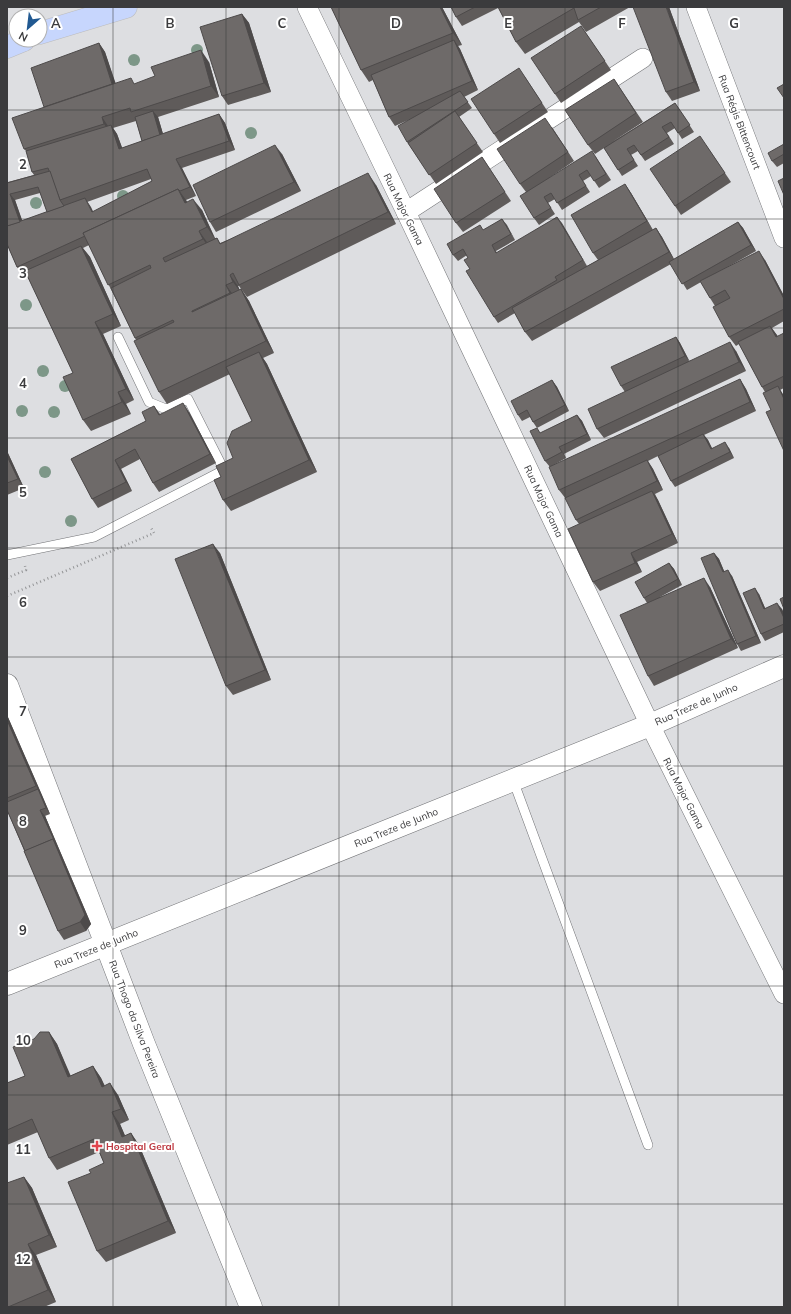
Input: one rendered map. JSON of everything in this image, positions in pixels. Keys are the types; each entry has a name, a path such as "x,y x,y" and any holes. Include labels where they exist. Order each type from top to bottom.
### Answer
{"main road":[{"path":"48,31 126,7"}],"street":[{"name":"Rua Major Gama","path":"307,7 650,725 784,994"},
{"name":"Rua Régis Bittencourt","path":"696,7 784,238"},
{"path":"406,212 643,58"},
{"name":"Rua Treze de Junho","path":"7,984 650,725 784,666"},
{"name":"Rua Thogo da Silva Pereira","path":"7,685 147,1051 251,1307"}],"lane":[{"path":"7,555 94,537 224,470 188,399 166,409 149,402 118,337"},
{"path":"513,780 648,1145"}],"path":[{"path":"7,596 154,533 143,511"}],"building":[{"path":"331,7 440,7 453,33 361,70"},
{"path":"451,7 475,7 456,17"},
{"path":"498,7 601,7 578,20 574,8 516,42"},
{"path":"633,7 666,7 694,82 666,92"},
{"path":"242,14 264,83 222,96 200,27"},
{"path":"581,26 605,61 555,94 531,58"},
{"path":"454,40 472,81 389,117 371,75"},
{"path":"99,43 112,84 44,107 31,68"},
{"path":"201,50 211,86 131,112 130,108 102,117 104,124 24,149 12,118 131,78 134,84 155,76 151,67"},
{"path":"519,68 542,103 494,134 471,99"},
{"path":"614,79 636,113 588,145 565,110"},
{"path":"784,84 784,98 777,88"},
{"path":"460,91 468,102 407,142 398,126"},
{"path":"675,103 690,125 678,133 671,122 662,127 669,137 641,155 634,145 627,149 634,160 618,170 604,148"},
{"path":"153,111 160,135 142,141 135,117"},
{"path":"455,111 477,143 429,175 408,143"},
{"path":"219,114 229,141 176,159 190,187 180,191 178,189 83,233 85,236 17,267 7,244 7,226 85,198 92,212 152,181 147,169 60,200 48,168 32,172 26,151 111,125 119,149"},
{"path":"545,118 568,152 520,184 497,149"},
{"path":"700,136 725,173 675,206 650,169"},
{"path":"784,144 784,154 772,161 768,153"},
{"path":"275,145 294,182 210,222 193,185"},
{"path":"592,151 606,174 594,181 587,170 579,175 586,186 557,203 551,193 544,197 551,208 534,218 520,196"},
{"path":"482,157 505,192 456,223 434,189"},
{"path":"50,171 60,200 64,206 47,212 38,187 10,194 20,222 7,226 7,183"},
{"path":"368,173 388,212 239,285 233,273 230,275 233,282 226,285 230,293 192,311 241,289 266,341 159,392 134,341 174,322 173,320 135,338 111,288 151,268 150,265 108,285 83,233 178,189 185,203 193,199 207,227 199,231 203,239 163,258 165,262 217,238 220,244"},
{"path":"784,178 784,195 778,181"},
{"path":"625,184 647,221 593,253 571,215"},
{"path":"557,217 583,260 555,277 557,280 494,317 466,271 470,269 464,260 468,258 463,249 453,255 447,244 480,225 483,230 502,219 511,234 492,245 496,253"},
{"path":"738,222 751,245 682,284 669,262"},
{"path":"656,228 669,252 525,332 512,308"},
{"path":"81,246 113,314 95,322 126,389 118,392 122,402 83,420 63,377 73,373 25,271"},
{"path":"759,251 784,299 784,309 729,337 713,307 730,298 725,290 710,298 700,281"},
{"path":"770,326 776,337 784,333 784,376 762,387 738,342"},
{"path":"676,337 685,356 621,386 611,367"},
{"path":"730,342 739,362 597,429 588,409"},
{"path":"259,352 309,460 223,500 214,480 221,477 216,466 233,458 227,443 232,431 252,421 226,367"},
{"path":"740,379 750,402 559,490 549,467"},
{"path":"552,380 565,405 533,422 527,410 518,415 511,401"},
{"path":"778,386 784,399 784,451 766,412 771,410 763,393"},
{"path":"183,403 210,454 153,483 135,449 115,460 126,482 92,499 71,459 146,421 142,412 154,406 159,415"},
{"path":"577,415 587,434 559,447 562,452 545,461 530,431 537,428 540,433"},
{"path":"703,434 711,449 725,442 730,452 671,481 658,456"},
{"path":"7,456 18,479 7,483"},
{"path":"647,460 657,481 576,520 565,498"},
{"path":"652,491 672,534 631,553 635,563 593,582 568,529"},
{"path":"213,544 265,670 226,686 175,559"},
{"path":"714,553 723,572 728,570 756,636 737,644 701,558"},
{"path":"669,563 678,579 644,598 635,582"},
{"path":"704,578 731,639 648,676 620,615"},
{"path":"755,588 764,609 777,603 784,618 784,624 761,634 743,593"},
{"path":"784,597 784,609 780,599"},
{"path":"7,720 36,786 7,798"},
{"path":"38,789 46,808 40,810 55,842 53,839 25,851 7,810 7,802"},
{"path":"53,839 85,915 80,922 58,931 24,851"},
{"path":"40,1032 49,1032 68,1077 93,1066 102,1087 110,1083 121,1109 112,1112 122,1137 131,1133 168,1221 97,1251 68,1182 91,1173 89,1170 104,1163 94,1139 49,1158 32,1119 7,1130 7,1083 25,1076 13,1047 34,1039"},
{"path":"24,1177 49,1235 28,1244 48,1290 7,1307 7,1183"}],"place":[{"name":"Hospital Geral","path":"97,1146"}]}
